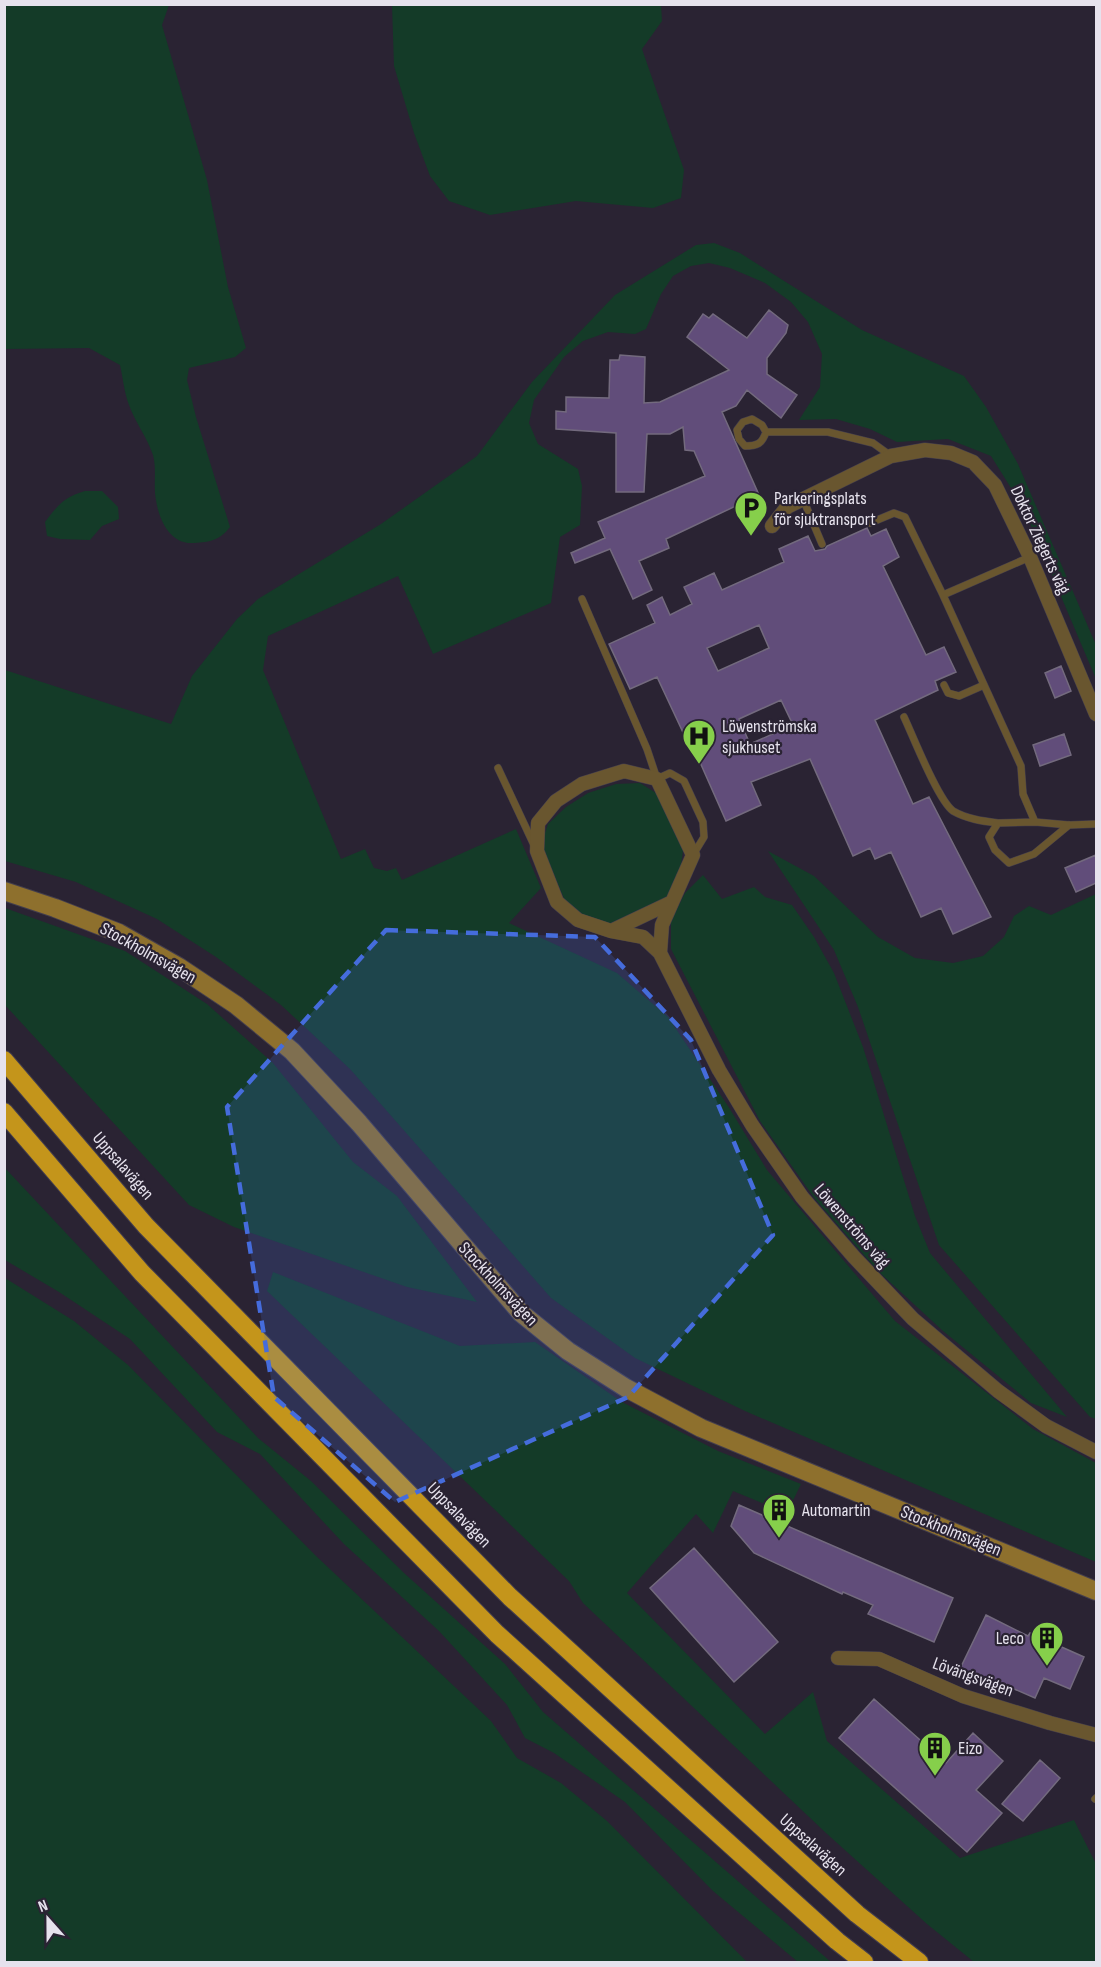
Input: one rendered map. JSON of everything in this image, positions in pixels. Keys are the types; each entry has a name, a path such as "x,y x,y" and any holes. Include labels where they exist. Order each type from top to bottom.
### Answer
{"highway":[{"name":"Uppsalavägen","path":"4,1060 146,1226 510,1597 857,1914 919,1962"},
{"path":"4,1112 142,1273 497,1634 837,1941 864,1962"}],"street":[{"name":"Doktor Ziegerts väg","path":"772,526 787,507 891,456 925,450 951,453 973,462 995,485 1030,557 1096,714"},
{"name":"Löwenströms väg","path":"657,779 624,771 582,784 556,801 538,823 537,851 557,902 578,920 611,931 643,937 660,953 719,1070 752,1125 802,1197 854,1257 913,1319 998,1391 1046,1426 1096,1452"},
{"path":"657,779 693,855 662,925 660,953"},
{"name":"Stockholmsvägen","path":"4,891 119,933 179,967 236,1005 292,1052 359,1123 521,1313 568,1352 626,1388 701,1428 1096,1591"},
{"path":"611,931 670,903"},
{"name":"Lövängsvägen","path":"838,1658 879,1659 963,1696 1096,1735"}],"lane":[{"path":"752,419 762,425 766,432 763,441 755,446 745,446 739,439 737,430 742,422 752,419"},
{"path":"766,432 828,432 873,443 891,456"},
{"path":"803,499 822,544"},
{"path":"870,523 894,513 905,516 944,595 1022,766 1023,794 1035,822"},
{"path":"944,595 1030,557"},
{"path":"582,599 647,749 657,779 670,773 684,782 703,822 704,837 693,855"},
{"path":"944,685 948,693 959,696 984,685"},
{"path":"904,717 935,785 951,810 970,819 998,823 1096,824"},
{"path":"498,768 537,851"},
{"path":"998,823 989,837 995,850 1009,863 1034,854 1069,825"}],"highlighted area":[{"path":"386,930 595,937 691,1040 773,1235 628,1397 395,1502 274,1397 227,1107"}],"green space":[{"path":"4,5 169,5 162,25 207,180 228,287 246,348 235,357 189,368 187,380 230,527 215,540 186,543 173,536 163,523 156,500 153,455 129,405 120,365 89,348 5,349"},
{"path":"392,5 661,5 662,21 642,49 684,170 681,198 653,208 576,201 490,215 449,201 430,176 414,133 394,66"},
{"path":"714,243 740,253 862,330 964,376 986,407 1018,464 1096,645 1096,679 1024,509 991,456 948,439 897,442 870,429 836,419 799,420 820,387 822,354 808,322 791,302 765,283 730,268 709,263 691,266 673,276 661,294 646,329 635,334 608,332 583,341 564,357 534,400 529,423 538,444 578,469 582,486 580,525 560,537 551,603 433,654 398,576 268,636 263,670 341,859 365,849 374,868 387,871 396,868 402,880 516,829 541,888 509,923 617,973 668,1017 728,1106 767,1170 895,1321 1033,1429 1096,1463 1096,1562 745,1411 635,1358 551,1298 350,1069 281,1005 216,957 157,919 76,882 5,861 5,670 171,724 192,676 237,619 258,599 381,524 477,456 532,382 615,295 696,245"},
{"path":"85,491 102,491 118,507 119,519 102,526 90,540 47,536 45,522 54,511 62,502"},
{"path":"640,783 656,793 683,850 680,874 668,896 649,908 610,924 584,916 565,901 543,849 548,824 566,807 588,793 616,784"},
{"path":"768,851 814,876 878,937 915,958 953,963 983,956 1004,937 1014,916 1029,906 1051,915 1096,894 1096,1419 1090,1417 939,1245 858,1007 834,950"},
{"path":"703,875 722,899 754,887 765,897 792,905 814,937 834,973 863,1047 915,1216 930,1253 1067,1417 1031,1403 943,1331 878,1271 815,1199 760,1121 671,949 671,921 685,893"},
{"path":"5,908 125,951 207,1004 273,1063 353,1162 397,1196 477,1302 407,1287 234,1227 189,1205 5,1005"},
{"path":"5,1168 258,1438 311,1481 404,1573 505,1664 543,1712 831,1962 798,1962 713,1891 625,1802 554,1753 525,1738 507,1705 439,1631 344,1544 260,1454 217,1432 130,1339 5,1260"},
{"path":"273,1272 460,1346 535,1342 622,1402 718,1451 801,1484 787,1513 733,1491 713,1533 696,1514 627,1593 765,1734 813,1692 827,1741 960,1858 1074,1820 1096,1864 1096,1962 974,1962 927,1924 826,1833 583,1603 569,1581 267,1291"},
{"path":"5,1278 74,1321 128,1365 315,1555 491,1721 517,1758 561,1783 607,1821 747,1962 5,1962"}],"building":[{"path":"769,310 788,325 786,333 767,358 767,374 797,395 781,418 747,390 736,406 722,412 759,495 666,539 669,548 639,561 652,590 633,599 610,549 575,563 571,553 605,538 598,522 705,476 694,451 685,450 683,427 670,434 647,434 644,492 616,492 616,433 556,429 556,411 566,412 566,397 609,398 610,360 619,360 620,355 645,357 644,403 660,402 729,370 687,337 703,314 709,318 713,314 747,338"},
{"path":"867,528 871,536 886,529 899,557 883,566 926,655 944,647 956,672 935,681 938,690 875,720 913,804 929,797 991,917 953,934 941,908 921,917 891,852 875,859 870,848 853,856 810,759 751,782 761,805 726,821 691,742 688,743 657,677 630,689 609,644 655,623 647,605 662,597 670,615 692,604 684,587 714,573 722,590 784,562 779,549 808,536 815,551 825,549","holes":["759,625 769,648 718,671 707,648","781,700 793,725 750,744 739,719"]},
{"path":"1061,666 1071,691 1055,698 1045,673"},
{"path":"1064,734 1071,755 1040,766 1033,745"},
{"path":"1096,855 1096,883 1076,892 1065,868"},
{"path":"739,1505 953,1598 934,1642 868,1614 873,1605 843,1592 842,1594 754,1553 731,1526"},
{"path":"694,1548 778,1642 734,1682 650,1588"},
{"path":"986,1615 1028,1636 1030,1633 1084,1657 1070,1689 1044,1678 1035,1698 998,1682 995,1688 959,1671"},
{"name":"Eizo","path":"874,1699 946,1763 973,1733 1003,1761 976,1790 1002,1813 967,1852 839,1738"},
{"path":"1040,1760 1060,1778 1023,1821 1002,1804"}],"place":[{"name":"Parkeringsplats för sjuktransport","path":"751,537"},
{"name":"Löwenströmska sjukhuset","path":"699,765"},
{"name":"Automartin","path":"779,1539"},
{"name":"Leco","path":"1047,1667"},
{"name":"Eizo","path":"935,1777"}]}
